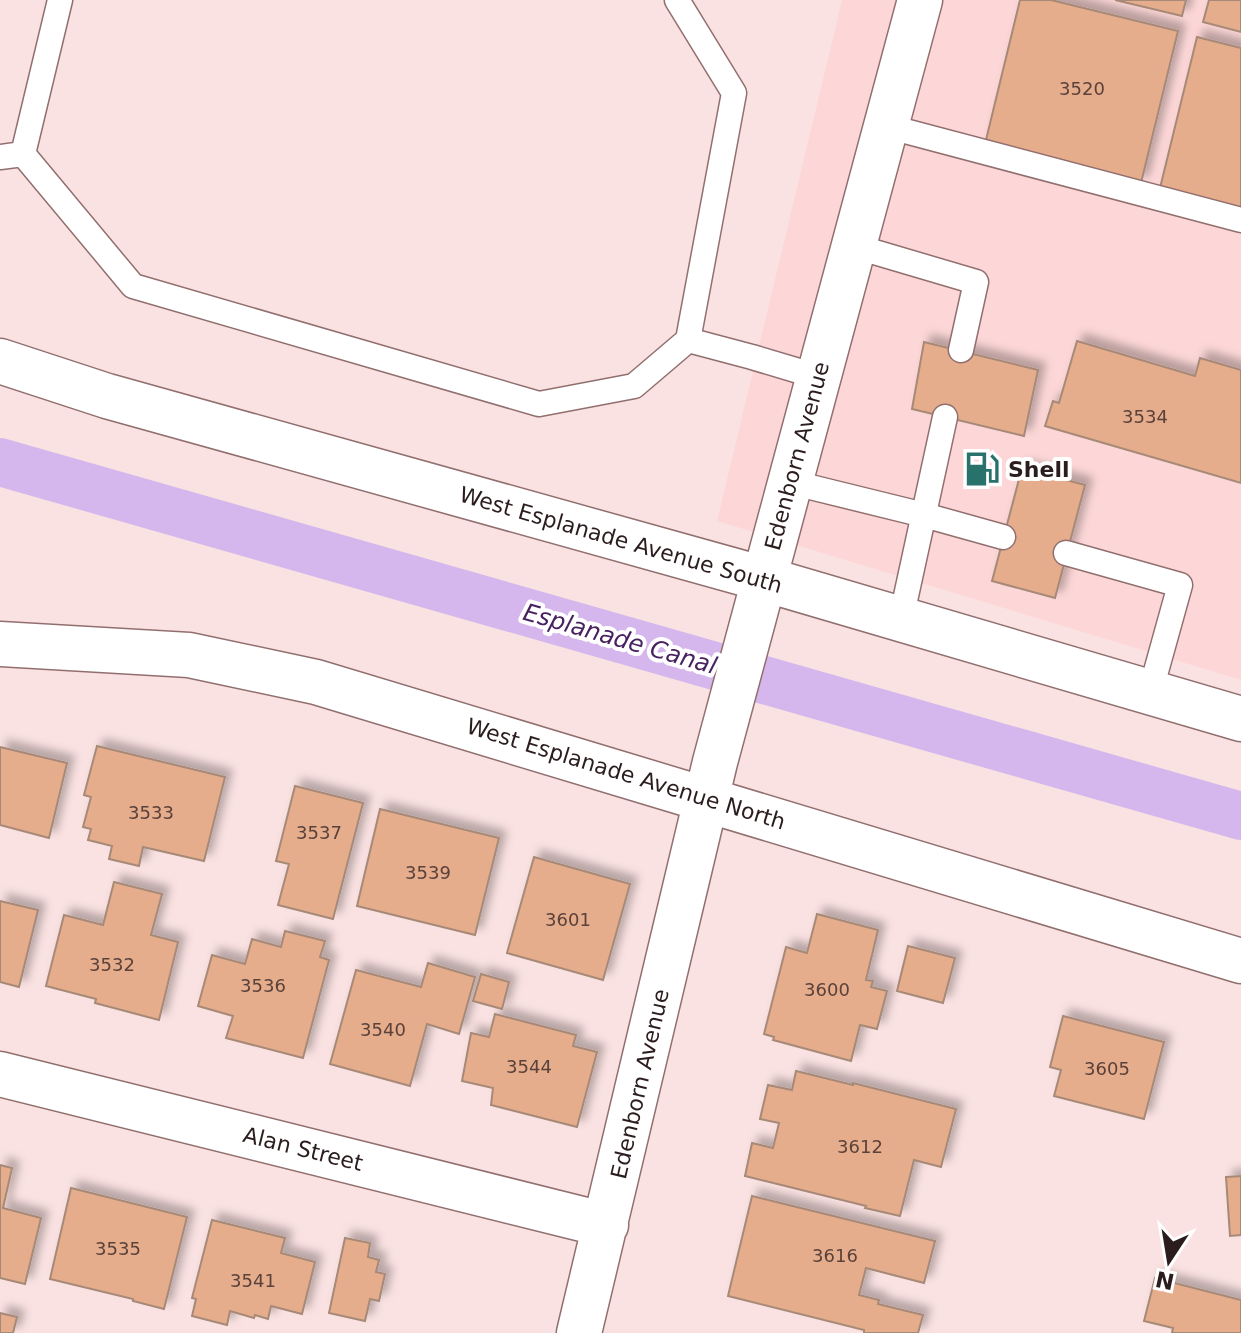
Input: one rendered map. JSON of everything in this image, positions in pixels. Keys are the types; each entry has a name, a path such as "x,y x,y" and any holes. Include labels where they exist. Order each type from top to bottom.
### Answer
{"main road":[{"name":"Edenborn Avenue","path":"579,1333 711,780 920,0"},
{"name":"West Esplanade Avenue South","path":"0,361 122,400 764,579 1241,719"},
{"name":"West Esplanade Avenue North","path":"0,644 189,655 316,682 711,780 1241,961"},
{"name":"Alan Street","path":"0,1074 606,1225"}],"lane":[{"path":"60,0 11,155 133,286 539,404 634,386 688,340 734,93 677,0"},
{"path":"886,126 1241,220"},
{"path":"854,246 976,282 961,350"},
{"path":"688,340 819,377"},
{"path":"901,619 945,417"},
{"path":"790,482 1003,537"},
{"path":"1066,553 1180,585 1150,693"}],"shaded area":[{"path":"842,0 1241,0 1241,680 717,521"}],"building":[{"path":"1020,0 1051,0 1178,31 1141,183 985,144"},
{"path":"1115,0 1186,0 1182,16"},
{"path":"1209,0 1241,0 1241,32 1203,22"},
{"path":"1197,37 1241,48 1241,208 1160,188"},
{"path":"1077,341 1195,376 1200,358 1241,370 1241,483 1045,426 1053,401 1059,403"},
{"path":"924,342 1038,370 1024,436 912,409"},
{"path":"1022,468 1085,485 1055,598 992,581"},
{"path":"97,746 225,777 204,861 143,847 139,866 109,859 112,846 88,840 91,829 83,827 91,797 84,795"},
{"path":"0,747 67,763 49,838 0,825"},
{"path":"295,786 363,803 333,919 278,905 289,864 276,861"},
{"path":"380,809 499,838 475,935 357,906"},
{"path":"534,857 630,884 603,980 507,953"},
{"path":"114,882 162,894 151,935 178,942 159,1020 46,986 64,915 103,925"},
{"path":"0,901 38,910 19,987 0,982"},
{"path":"817,914 878,930 866,980 873,981 871,987 887,991 877,1029 860,1025 851,1061 773,1040 774,1037 764,1034 786,947 807,953"},
{"path":"285,931 325,941 320,957 329,960 303,1058 226,1038 233,1016 198,1006 212,955 245,964 252,939 281,947"},
{"path":"908,946 955,958 943,1003 897,991"},
{"path":"428,963 475,977 459,1034 427,1024 410,1086 330,1064 356,970 421,987"},
{"path":"481,974 509,982 502,1009 473,1001"},
{"path":"495,1014 576,1035 573,1046 597,1052 577,1127 491,1105 493,1088 462,1081 471,1033 489,1037"},
{"path":"1063,1016 1164,1042 1144,1119 1054,1096 1061,1070 1050,1067"},
{"path":"796,1071 956,1109 941,1167 914,1160 900,1216 745,1176 752,1143 773,1148 779,1123 760,1119 768,1085 792,1090"},
{"path":"0,1165 12,1168 3,1208 41,1218 25,1284 0,1278"},
{"path":"1241,1176 1241,1235 1230,1236 1226,1177"},
{"path":"71,1188 187,1217 164,1309 50,1279"},
{"path":"752,1196 935,1241 924,1283 866,1268 859,1295 879,1300 878,1304 923,1315 918,1333 864,1333 864,1330 728,1296"},
{"path":"212,1220 285,1238 281,1253 315,1262 302,1314 271,1306 268,1319 230,1311 227,1325 192,1316 196,1299 192,1298"},
{"path":"345,1238 370,1243 368,1257 379,1260 376,1272 385,1274 379,1301 370,1299 365,1321 329,1313"},
{"path":"1155,1278 1241,1300 1241,1333 1172,1333 1173,1328 1144,1321"},
{"path":"0,1313 17,1317 13,1333 0,1333"}],"waterway":[{"name":"Esplanade Canal","path":"0,462 1241,816"}],"place":[{"name":"Shell","path":"982,469"}]}
